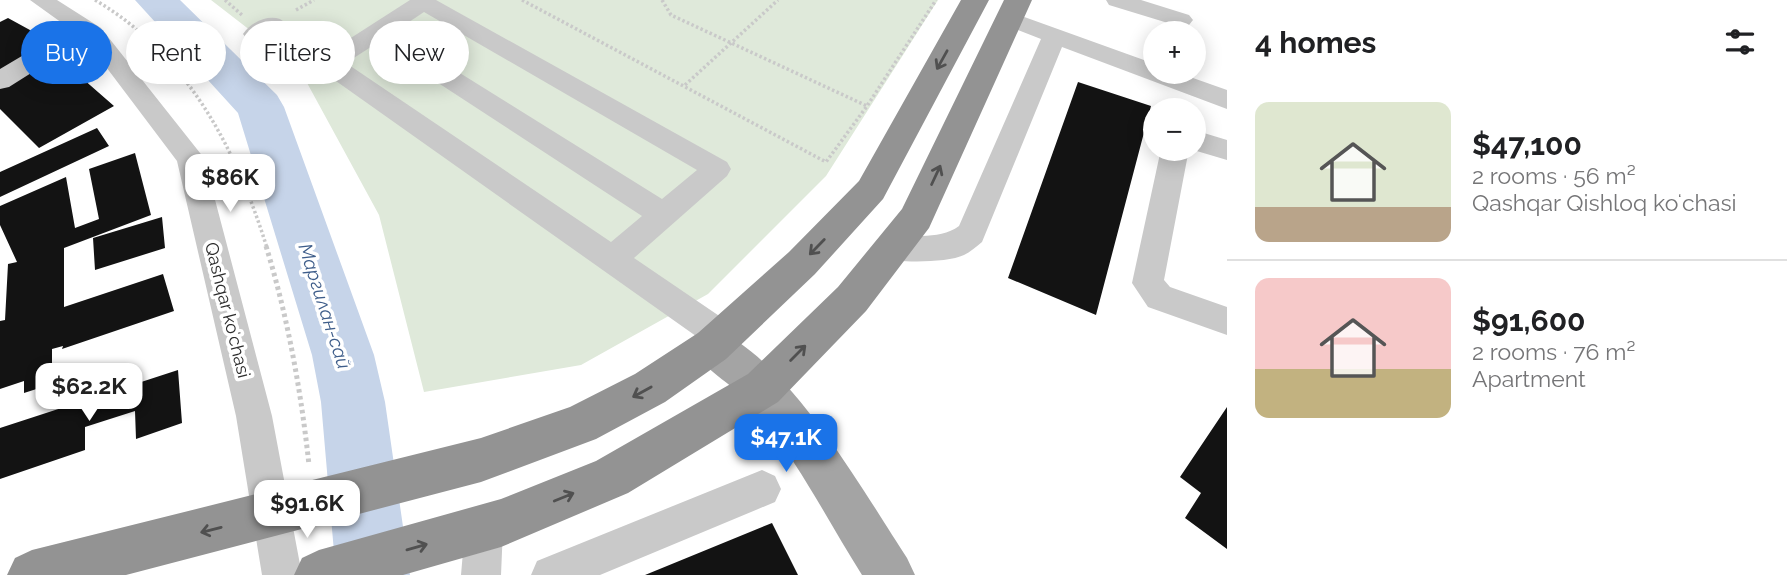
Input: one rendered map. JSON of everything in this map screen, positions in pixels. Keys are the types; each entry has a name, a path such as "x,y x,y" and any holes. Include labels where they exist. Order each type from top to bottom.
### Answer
{"highway":[{"path":"32,575 481,460 582,424 650,388 717,341 802,263 871,190 975,0"},
{"path":"310,574 492,525 612,477 763,388 852,299 916,218 1013,9"}],"main road":[{"path":"717,341 763,388 799,435 890,575"}],"street":[{"name":"Qashqar koʻchasi","path":"41,0 74,21"},
{"path":"1117,0 1181,20"},
{"path":"394,21 424,2 457,21"},
{"path":"1013,9 1054,36 1227,100"},
{"path":"469,28 717,169 611,260"},
{"path":"892,249 956,246 971,234 1054,36"},
{"name":"Qashqar koʻchasi","path":"112,57 190,158 254,416 272,515 310,574"},
{"path":"0,81 21,67"},
{"path":"355,81 611,260 717,341"},
{"path":"459,84 664,215"},
{"path":"1206,144 1227,150"},
{"path":"1173,161 1148,283 1159,297 1227,321"},
{"path":"551,575 762,489"},
{"path":"481,575 492,525"}],"path":[{"path":"522,0 826,162 867,106 934,1"},
{"path":"662,0 670,15 867,106"},
{"path":"685,85 778,0"}],"green space":[{"path":"211,0 938,0 826,176 708,294 581,365 424,392 379,215 308,84 355,84 355,21 240,22"}],"building":[{"path":"8,18 21,25 21,60 0,73 0,22"},
{"path":"21,77 21,84 89,84 114,106 39,148 0,109 0,88"},
{"path":"1078,82 1143,103 1143,136 1096,315 1008,278"},
{"path":"97,128 109,146 0,197 0,172"},
{"path":"135,153 151,215 64,248 64,307 163,274 174,311 62,349 63,346 52,349 52,384 24,393 24,381 0,389 0,321 5,320 8,264 17,262 0,225 0,206 66,177 75,228 99,219 89,169"},
{"path":"162,217 165,248 95,270 93,238"},
{"path":"178,370 182,423 136,439 135,411 85,427 85,450 0,479 0,428"},
{"path":"1227,407 1227,549 1185,518 1201,493 1180,477"},
{"path":"772,523 798,575 645,575"}],"waterway":[{"name":"Маргилан-сай","path":"156,0 260,107 343,355 353,402 373,575"}]}
